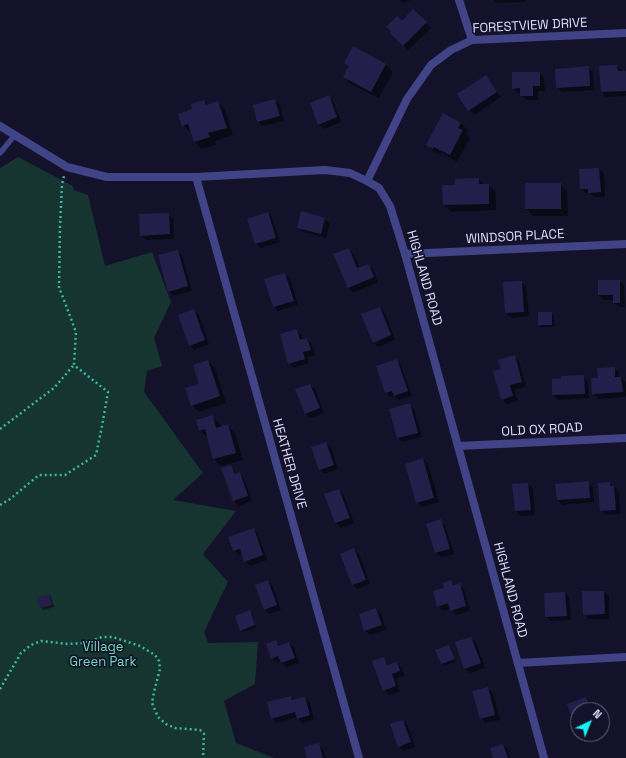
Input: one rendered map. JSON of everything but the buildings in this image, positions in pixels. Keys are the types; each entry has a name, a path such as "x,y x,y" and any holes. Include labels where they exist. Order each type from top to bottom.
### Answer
{"street":[{"path":"459,0 472,40"},
{"name":"FORESTVIEW DRIVE","path":"367,181 407,100 431,65 451,50 472,40 626,33"},
{"name":"HIGHLAND ROAD","path":"0,126 66,166 107,177 196,177 325,170 350,173 379,188 390,206 405,254 544,758"},
{"name":"HEATHER DRIVE","path":"196,177 359,758"},
{"name":"WINDSOR PLACE","path":"405,254 626,244"},
{"name":"OLD OX ROAD","path":"458,446 626,438"},
{"path":"518,663 626,657"}],"lane":[{"path":"0,153 15,135"}],"path":[{"path":"0,429 54,388 74,365 76,332 59,287 62,184 66,166"},
{"path":"0,505 10,499 39,475 65,475 96,455 108,392 74,365"},
{"path":"0,689 21,653 31,645 41,641 68,644 84,643 102,637 113,637 140,646 155,655 159,661 160,669 152,703 158,717 166,724 175,728 200,730 204,734 203,758"}],"green space":[{"name":"Village Green Park","path":"18,157 73,186 74,190 88,195 105,266 152,252 171,302 154,338 162,366 147,371 144,392 203,473 173,500 236,511 203,554 228,582 204,632 208,643 258,642 255,684 224,701 236,743 274,758 0,758 0,168"}]}
